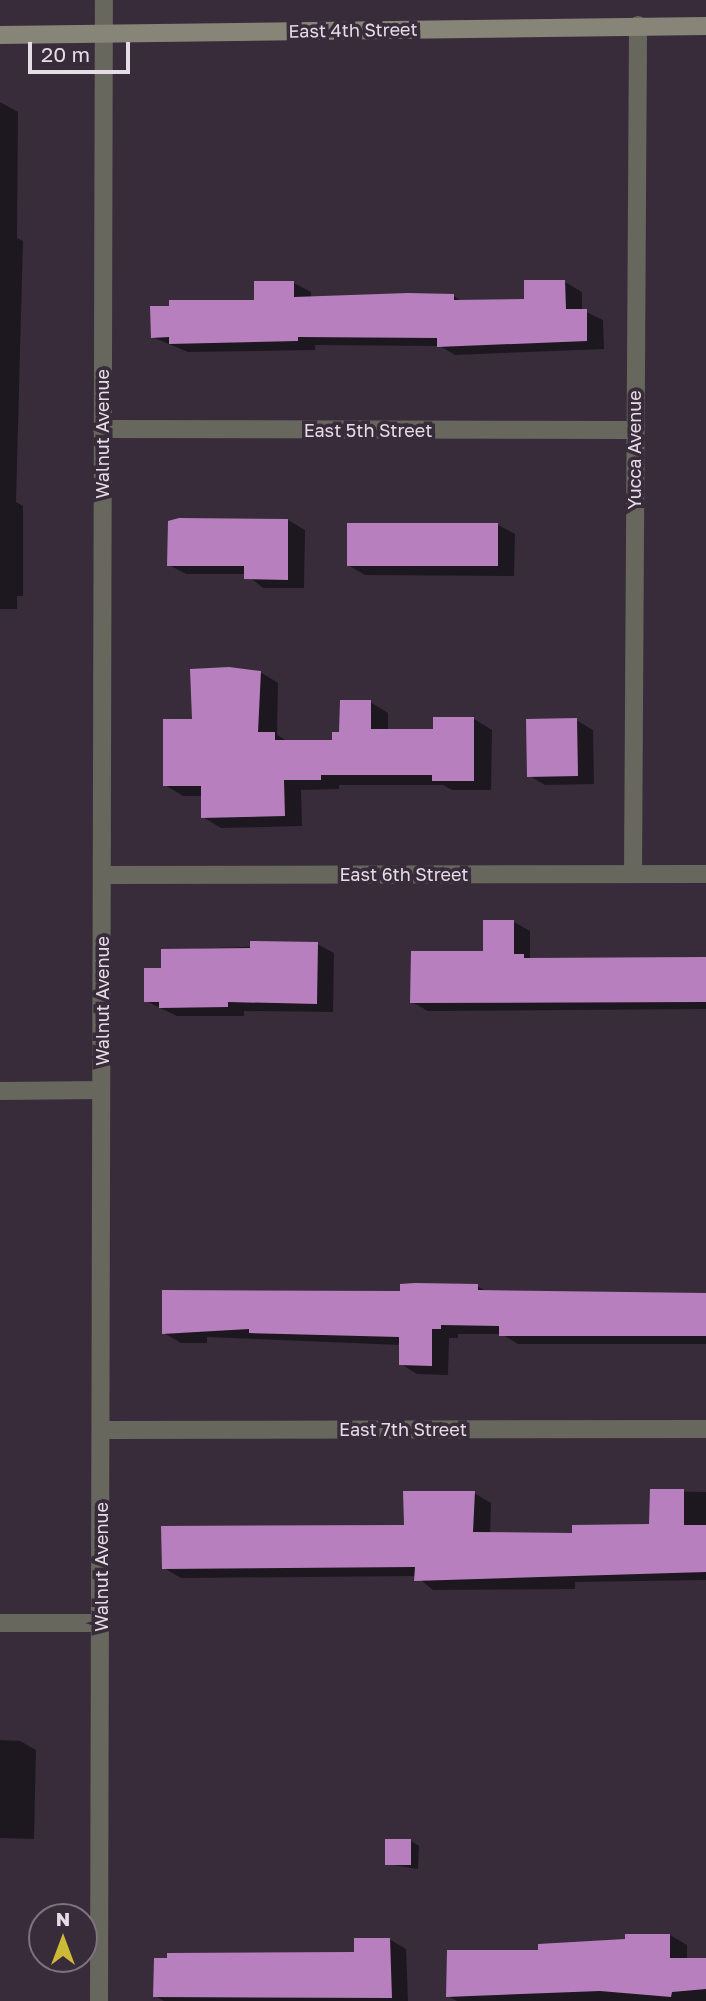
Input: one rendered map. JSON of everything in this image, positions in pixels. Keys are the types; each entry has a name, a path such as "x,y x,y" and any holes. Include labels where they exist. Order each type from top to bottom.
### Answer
{"street":[{"name":"Walnut Avenue","path":"99,2001 104,0"},
{"name":"Yucca Avenue","path":"633,874 638,26"},
{"name":"East 4th Street","path":"0,35 706,26"},
{"name":"East 5th Street","path":"102,429 634,430"},
{"name":"East 6th Street","path":"102,874 706,874"},
{"path":"0,1091 101,1090"},
{"name":"East 7th Street","path":"101,1430 706,1429"},
{"path":"0,1623 101,1623"}],"building":[{"path":"524,280 565,280 566,309 587,309 587,341 437,347 437,338 298,337 298,341 169,344 169,337 151,338 150,306 169,306 169,300 254,300 254,281 294,281 294,297 408,293 454,294 454,300 524,299"},
{"path":"179,518 288,519 288,580 244,579 244,566 167,566 168,521"},
{"path":"347,523 498,523 498,566 347,566"},
{"path":"229,667 261,671 258,732 275,732 275,740 332,740 332,732 339,732 340,700 371,700 371,729 433,729 433,717 474,717 474,781 432,781 432,775 321,775 321,780 284,780 285,816 201,818 201,786 163,786 163,719 192,719 190,669"},
{"path":"577,718 578,776 527,777 526,719"},
{"path":"483,920 514,920 514,954 524,954 524,958 706,957 706,1002 410,1003 411,951 483,951"},
{"path":"250,941 318,942 317,1004 228,1002 228,1007 159,1008 159,1002 144,1002 144,968 161,968 161,949 250,948"},
{"path":"400,1284 478,1284 478,1290 706,1293 706,1336 499,1336 499,1326 441,1325 441,1329 432,1329 432,1366 399,1365 399,1337 249,1333 249,1329 162,1334 162,1290 400,1291"},
{"path":"650,1489 684,1489 684,1525 706,1525 706,1572 414,1581 415,1567 162,1569 161,1526 404,1525 403,1491 475,1491 473,1532 572,1533 572,1525 649,1524"},
{"path":"385,1839 411,1839 411,1865 385,1865"},
{"path":"625,1934 670,1934 670,1958 706,1958 706,1989 672,1992 671,1997 600,1991 446,1997 447,1950 538,1950 538,1944 625,1939"},
{"path":"354,1938 390,1938 392,1998 153,1997 154,1958 167,1958 167,1953 354,1952"}]}
